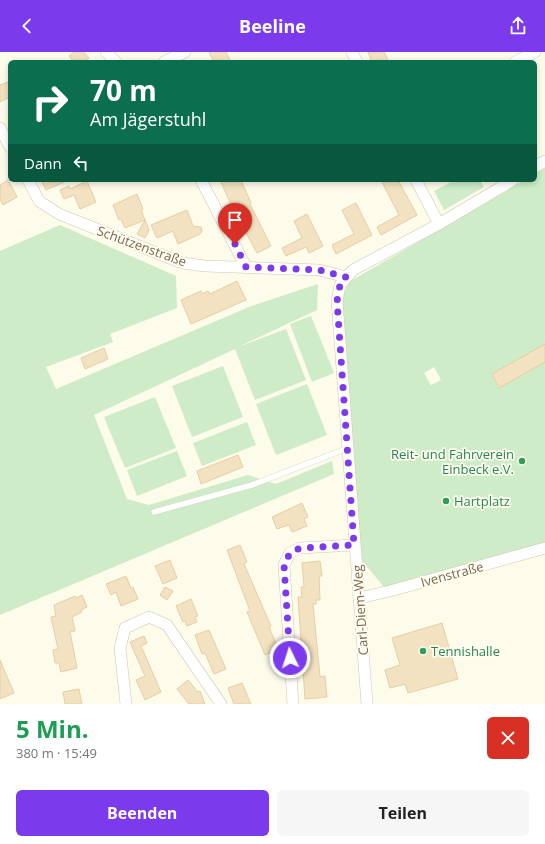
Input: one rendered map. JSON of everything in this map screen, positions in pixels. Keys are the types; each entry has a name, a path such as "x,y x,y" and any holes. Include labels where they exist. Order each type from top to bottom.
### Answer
{"street":[{"path":"106,52 114,60"},
{"path":"168,60 185,52"},
{"path":"519,60 535,52"},
{"path":"0,128 8,143"},
{"name":"Schützenstraße","path":"29,182 39,201 59,214 182,263 205,266 319,270 346,277"},
{"path":"202,182 246,267"},
{"path":"417,182 439,224"},
{"path":"346,277 360,266 439,224 510,182"},
{"name":"Carl-Diem-Weg","path":"346,277 340,285 337,301 367,704"},
{"path":"293,704 284,565 290,553 300,548 354,545"},
{"name":"Ivenstraße","path":"359,598 390,591 545,548"},
{"path":"126,704 120,648 125,628 149,617 167,625 221,704"}],"lane":[{"path":"154,512 252,485 348,448"}],"green space":[{"path":"545,168 545,543 385,588 358,556 342,298 349,282 522,182 537,182 537,173","holes":["434,367 441,380 431,385 424,373"]},
{"path":"451,182 481,182 484,187 444,210 434,191"},
{"path":"60,225 176,276 177,308 110,334 113,342 46,367 56,389 249,307 318,284 317,310 238,347 286,329 306,380 255,400 235,349 94,415 127,499 149,505 248,475 276,484 332,461 334,474 0,615 0,251"},
{"path":"311,316 334,373 312,382 290,324"},
{"path":"223,366 243,417 192,437 172,386"},
{"path":"307,384 327,435 276,455 256,404"},
{"path":"155,397 176,448 125,468 104,417"},
{"path":"247,422 256,445 202,466 193,443"},
{"path":"177,451 187,476 137,496 127,470"}],"building":[{"path":"74,52 84,52 89,58 87,60 72,60 69,56"},
{"path":"209,52 226,52 230,60 213,60"},
{"path":"368,52 384,52 388,60 371,60"},
{"path":"8,82 8,98 0,102 0,85"},
{"path":"8,180 17,197 3,205 0,199 0,185"},
{"path":"42,182 64,182 46,190"},
{"path":"87,182 96,202 80,209 74,195 64,199 60,190 69,186 70,189"},
{"path":"221,182 242,182 251,203 250,204 271,246 257,253 234,211"},
{"path":"382,182 399,182 417,215 381,235 377,227 399,215"},
{"path":"137,194 143,209 141,210 145,220 125,228 121,219 119,220 113,205"},
{"path":"356,203 372,235 336,254 332,245 354,234 342,210"},
{"path":"187,210 193,226 201,227 202,231 200,234 178,244 173,231 157,238 151,225"},
{"path":"307,214 323,246 309,253 306,247 286,256 282,248 302,238 294,221"},
{"path":"145,220 149,230 145,238 137,234"},
{"path":"237,281 246,300 191,324 181,300 201,291 202,294 208,291 210,294"},
{"path":"545,344 545,362 499,388 492,374"},
{"path":"104,348 108,359 85,369 81,358"},
{"path":"238,455 243,467 201,484 197,471"},
{"path":"302,503 308,517 304,519 307,526 292,532 289,525 277,529 272,517"},
{"path":"240,545 247,562 244,564 271,626 269,627 278,649 265,655 247,612 250,611 227,550"},
{"path":"170,560 177,578 163,584 155,566"},
{"path":"320,561 322,576 319,576 320,600 316,600 316,604 313,604 320,677 325,676 327,697 305,699 298,597 302,597 301,587 304,587 302,563"},
{"path":"126,576 138,599 121,606 116,592 111,595 106,584"},
{"path":"165,587 173,591 167,600 160,595"},
{"path":"82,595 87,607 81,610 82,612 72,617 75,631 70,632 77,668 61,672 59,663 55,663 53,650 58,649 51,617 56,616 54,605 75,596 76,598"},
{"path":"191,599 198,616 195,617 197,622 187,626 185,621 183,622 176,606"},
{"name":"Tennishalle","path":"442,623 458,679 408,693 405,684 390,688 385,670 400,665 392,638"},
{"path":"209,630 226,669 214,674 205,653 202,654 195,635"},
{"path":"144,636 147,643 141,646 161,692 145,700 136,680 145,676 130,642"},
{"path":"0,660 14,693 0,699"},
{"path":"188,680 198,692 200,691 205,704 189,704 177,689"},
{"path":"242,683 251,704 234,704 228,688"},
{"path":"79,689 82,704 65,704 63,692"}],"place":[{"name":"Reit- und Fahrverein Einbeck e.V.","path":"522,461"},
{"name":"Hartplatz","path":"446,501"},
{"name":"Tennishalle","path":"423,651"}],"route":[{"path":"235,244 246,267 319,270 346,277 340,285 337,301 354,545 300,548 290,553 284,565 290,658"}]}
